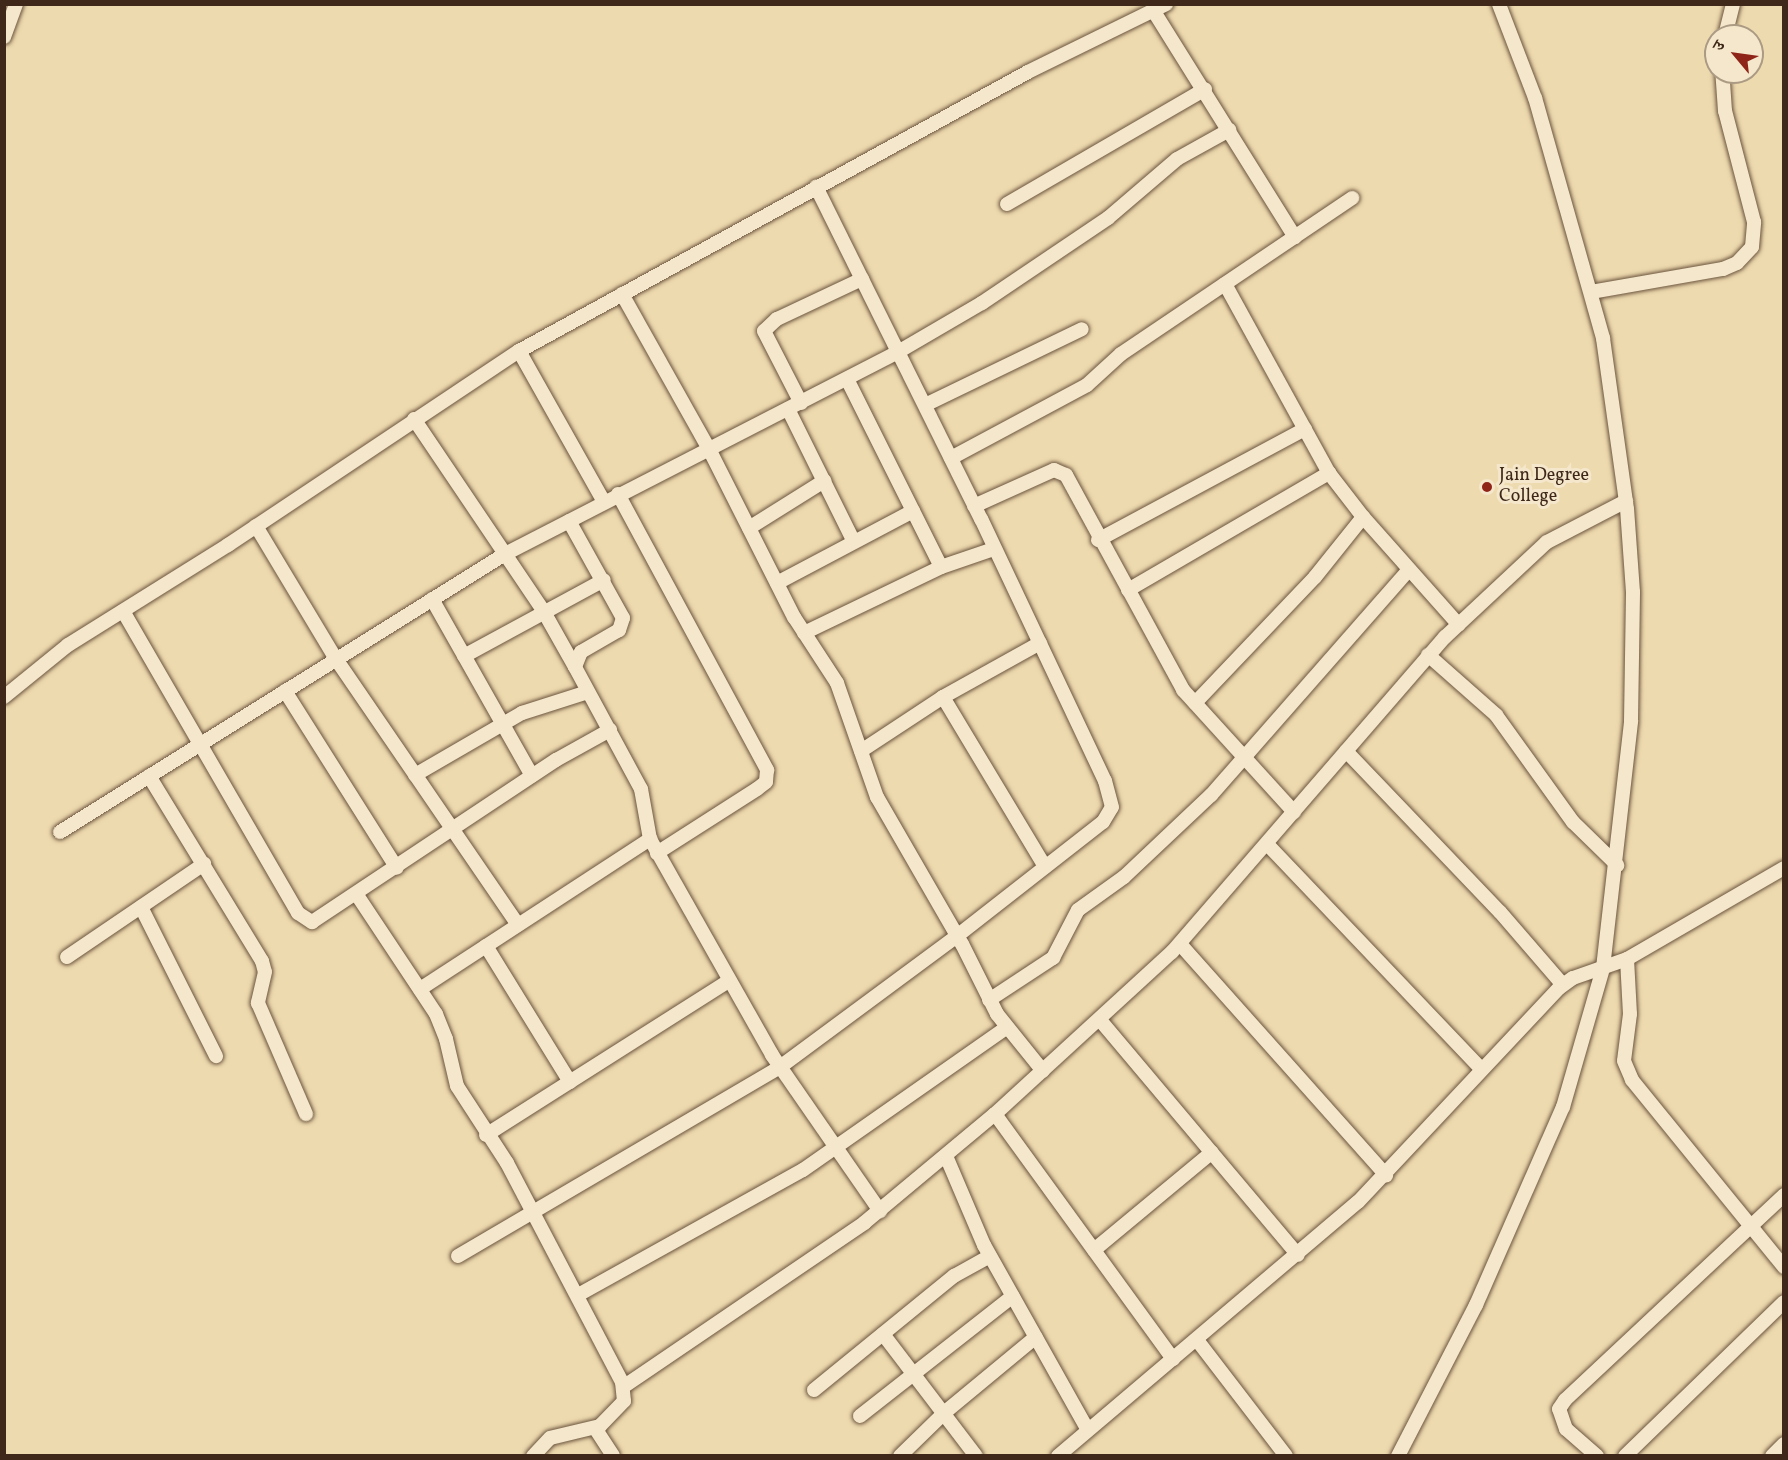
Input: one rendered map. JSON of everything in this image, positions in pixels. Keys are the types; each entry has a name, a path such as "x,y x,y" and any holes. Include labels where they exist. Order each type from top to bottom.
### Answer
{"street":[{"path":"4,36 16,4"},
{"path":"1398,1455 1476,1305 1534,1178 1563,1107 1603,968 1617,865 1631,721 1633,592 1626,501 1610,380 1591,292 1535,98 1499,4"},
{"path":"1728,24 1733,4"},
{"path":"4,696 68,645 256,526 519,351 816,187 1160,7 1229,130 1295,237"},
{"path":"1591,292 1723,269 1737,263 1752,247 1754,222 1725,111 1723,84"},
{"path":"1007,204 1205,89"},
{"path":"60,832 505,554 708,447 795,406 898,352 1005,288 1135,198 1177,159 1229,130"},
{"path":"458,1256 534,1214 780,1067 957,936 1103,822 1112,800 951,458 816,187"},
{"path":"951,458 1087,385 1121,354 1352,198"},
{"path":"854,542 824,481 764,331 777,318 862,279"},
{"path":"1225,284 1329,473 1363,517 1459,625"},
{"path":"622,294 708,447 804,633 837,683 877,797 957,936 989,1000 1042,1071"},
{"path":"925,405 1082,329"},
{"path":"519,351 604,502"},
{"path":"847,379 941,567"},
{"path":"414,419 544,612 641,789 650,839 657,853 780,1067 880,1211"},
{"path":"1098,540 1305,429"},
{"path":"974,506 1043,474 1060,470 1071,483 1098,540 1128,590 1172,673 1195,703 1294,812"},
{"path":"1128,590 1329,473"},
{"path":"748,528 824,481"},
{"path":"618,494 767,770 766,782 757,789 657,853"},
{"path":"623,1387 880,1211 995,1114 1100,1020 1180,944 1428,655 1547,542 1626,501"},
{"path":"777,583 914,511"},
{"path":"1195,703 1316,577 1363,517"},
{"path":"569,520 620,609 622,625 613,636 581,652 575,667"},
{"path":"256,526 336,659 519,925"},
{"path":"804,633 941,567 994,549"},
{"path":"989,1000 1053,958 1078,910 1124,877 1211,795 1409,570"},
{"path":"464,656 604,580"},
{"path":"432,599 532,776"},
{"path":"123,611 201,744 221,785 298,913 312,922 320,920 532,776 610,730"},
{"path":"861,751 943,697 1040,643"},
{"path":"1428,655 1496,715 1573,822 1617,865"},
{"path":"285,691 397,868"},
{"path":"414,775 532,708 588,692"},
{"path":"943,697 1045,867"},
{"path":"1346,751 1500,912 1563,985"},
{"path":"149,776 262,961 265,972 258,1003 306,1114"},
{"path":"420,989 650,839"},
{"path":"1267,844 1480,1068"},
{"path":"67,957 204,864"},
{"path":"1058,1455 1298,1255 1386,1176 1539,1004 1563,985 1627,959 1784,868"},
{"path":"357,895 420,989 444,1033 456,1086 534,1214 578,1295 623,1387 620,1408 595,1428 550,1438 533,1455"},
{"path":"141,907 216,1056"},
{"path":"1180,944 1386,1176"},
{"path":"486,946 570,1082"},
{"path":"1627,959 1630,1014 1624,1061 1632,1080 1748,1228 1784,1267"},
{"path":"486,1135 729,981"},
{"path":"1100,1020 1298,1255"},
{"path":"578,1295 780,1184 836,1148 1007,1027"},
{"path":"995,1114 1173,1359"},
{"path":"1094,1250 1212,1152"},
{"path":"946,1156 990,1256 1088,1430"},
{"path":"1597,1455 1566,1429 1559,1409 1565,1400 1784,1195"},
{"path":"814,1390 966,1268 990,1256"},
{"path":"860,1416 1013,1296"},
{"path":"1625,1455 1784,1302"},
{"path":"883,1334 976,1455"},
{"path":"900,1455 944,1413 1036,1337"},
{"path":"1197,1340 1286,1455"},
{"path":"595,1428 613,1455"},
{"path":"1772,1455 1784,1444"}],"place":[{"name":"Jain Degree College","path":"1487,487"}]}
